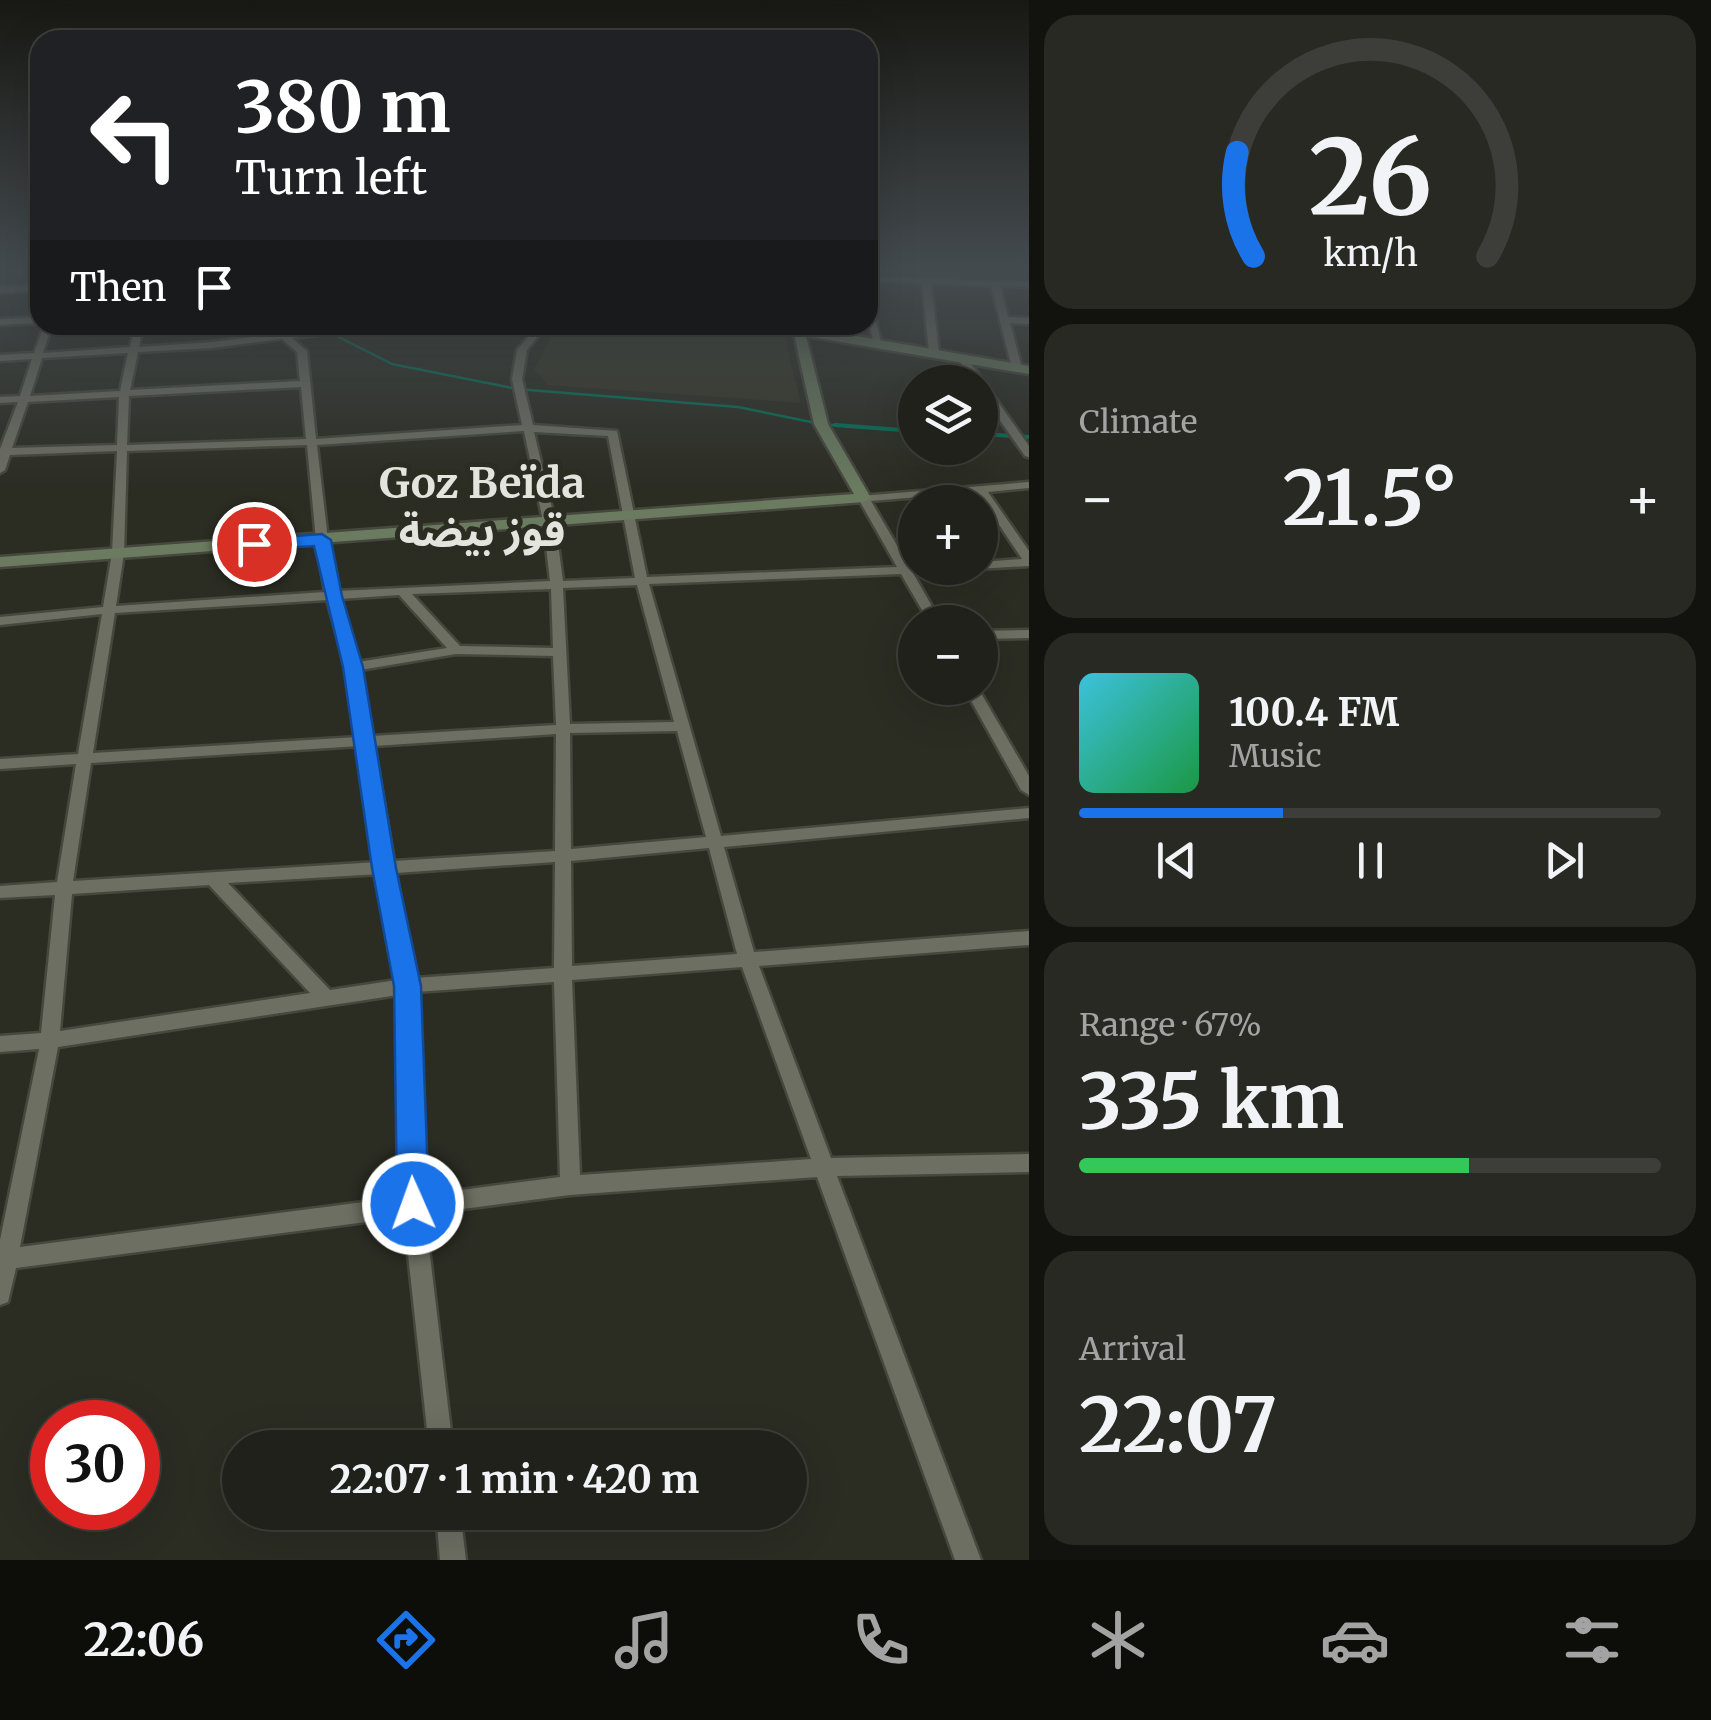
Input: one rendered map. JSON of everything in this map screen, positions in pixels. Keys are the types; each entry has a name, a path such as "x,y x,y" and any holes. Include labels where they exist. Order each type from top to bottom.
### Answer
{"main road":[{"path":"0,562 864,498 821,424 802,344"},
{"path":"879,344 1023,369"}],"street":[{"path":"0,470 2,452 42,344"},
{"path":"0,1294 3,1260 50,1040 64,887 118,554 120,447 133,344"},
{"path":"0,358 211,344"},
{"path":"294,344 302,351 322,540 332,596 353,667 384,868 408,986 413,1204 438,1430"},
{"path":"529,344 518,359 518,400 549,521 557,584 563,729 562,975 570,1185"},
{"path":"933,344 934,352"},
{"path":"1014,344 1023,369"},
{"path":"962,357 967,365"},
{"path":"0,400 307,384"},
{"path":"998,411 1028,454"},
{"path":"2,452 311,442 526,428 613,433 642,582 747,957 968,1560"},
{"path":"998,488 1028,485"},
{"path":"898,496 864,498 898,558"},
{"path":"998,516 1028,561 998,564"},
{"path":"0,621 402,590 898,572"},
{"path":"402,590 456,650"},
{"path":"998,634 1028,634"},
{"path":"353,667 456,650 560,652"},
{"path":"980,705 1028,790"},
{"path":"0,764 563,729 684,726"},
{"path":"0,892 561,856 1028,813"},
{"path":"212,877 324,996"},
{"path":"0,1044 50,1040 408,986 1028,938"},
{"path":"3,1260 570,1185 824,1167 1028,1163"},
{"path":"450,1530 454,1560"}],"shaded area":[{"path":"548,344 786,344 801,403 548,385 534,369"}],"waterway":[{"path":"352,344 392,364 517,389 738,407 821,424 868,428"},
{"path":"835,425 898,430"},
{"path":"998,435 1029,437"}],"district":[{"name":"Goz Beïda قوز بيضة","path":"482,507"}],"route":[{"path":"254,544 322,540 332,596 353,667 384,868 408,986 413,1204"}]}
